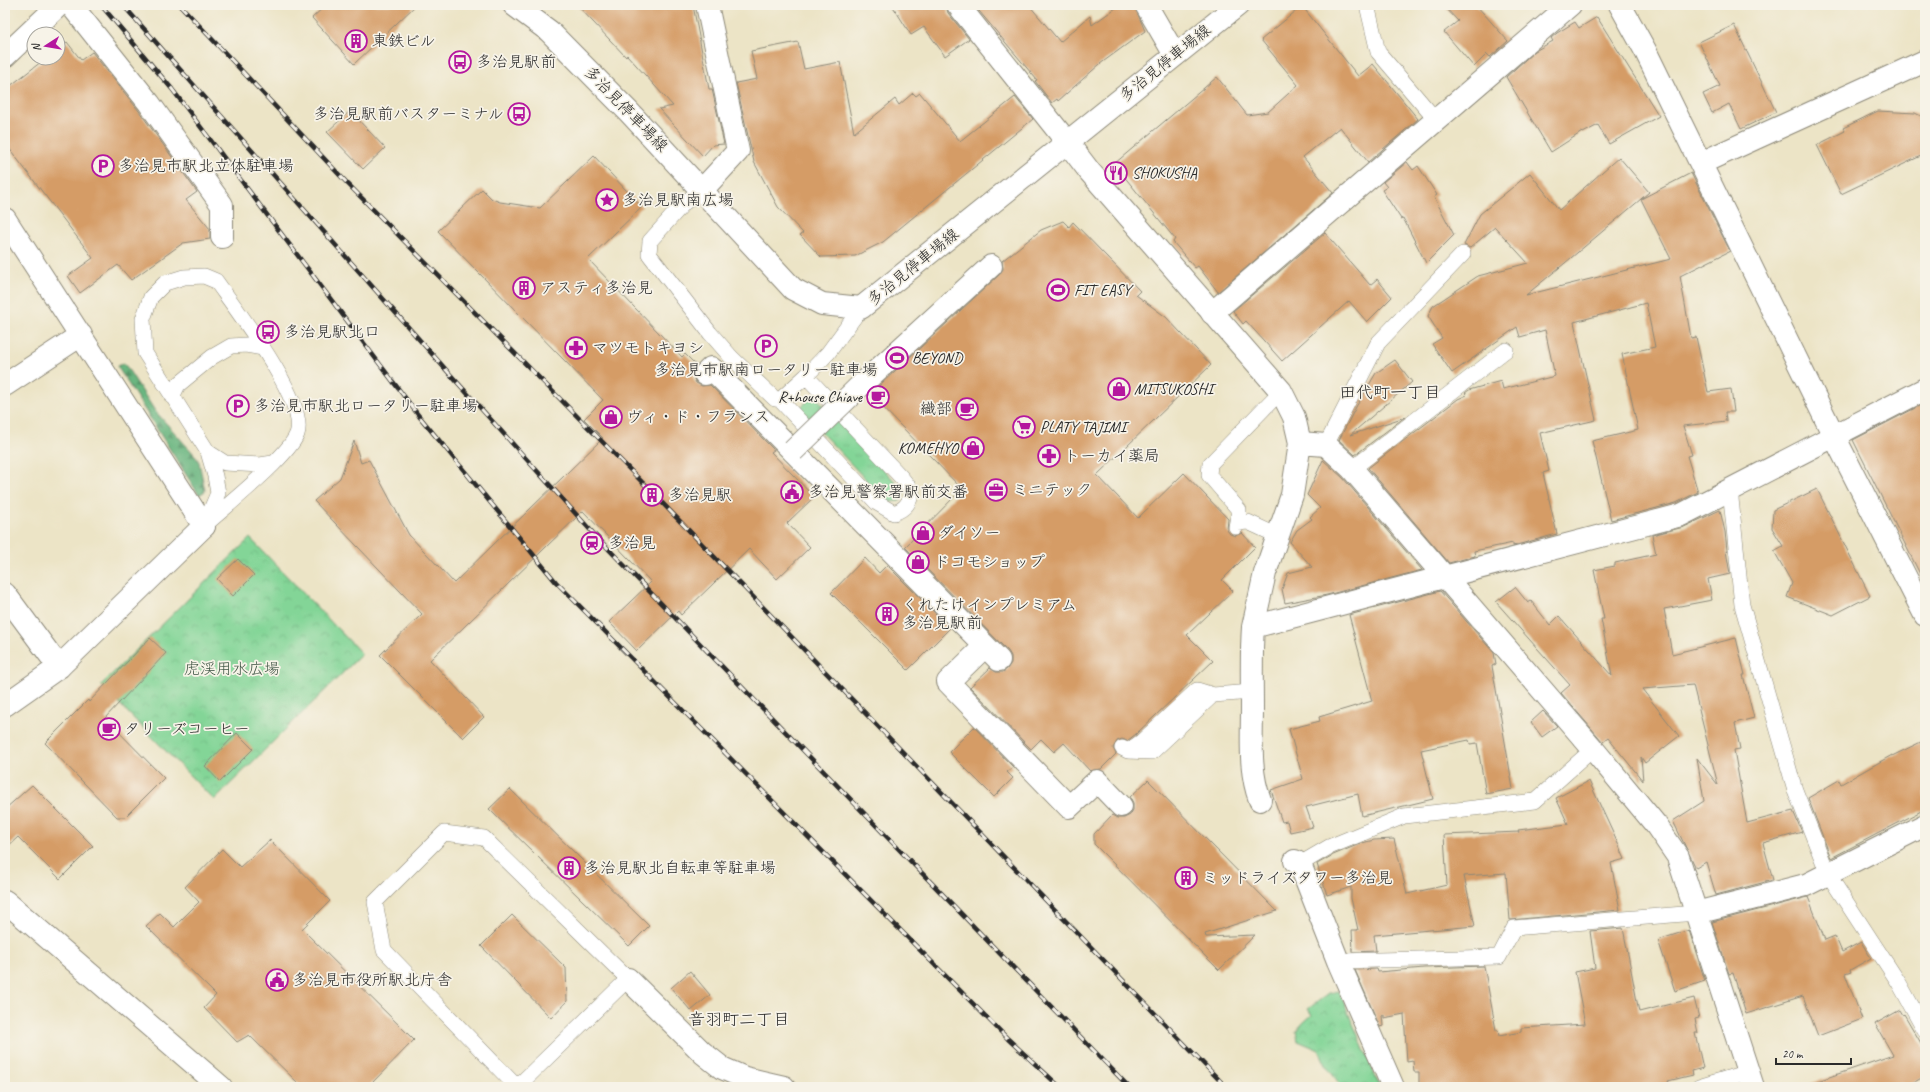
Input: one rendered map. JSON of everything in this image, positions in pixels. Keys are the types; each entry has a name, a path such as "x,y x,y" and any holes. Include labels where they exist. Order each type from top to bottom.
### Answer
{"street":[{"path":"5,56 59,5"},
{"path":"71,5 149,102 222,205 222,237"},
{"name":"多治見停車場線","path":"514,5 549,31 702,189 793,289 822,304 861,308 1238,5"},
{"path":"702,189 738,151 708,5"},
{"path":"958,5 1090,172 1281,390 1294,417 1300,443 1292,495 1265,572 1253,628 1251,653 1254,780 1260,800"},
{"path":"1146,5 1175,55"},
{"path":"1212,313 1570,5"},
{"path":"1620,5 1645,50 1834,436 1925,616"},
{"path":"1701,163 1925,61"},
{"path":"5,219 204,526 59,667 5,705"},
{"path":"793,451 861,385 991,266"},
{"path":"5,385 81,335"},
{"path":"705,374 711,368 992,653 948,682 1069,807 1097,781 1121,806"},
{"path":"1253,628 1681,515 1925,389"},
{"path":"1300,443 1326,445 1352,469 1593,749 1656,826 1678,857 1750,1079"},
{"path":"5,594 59,667"},
{"path":"1696,913 1806,885 1925,825"},
{"path":"1298,863 1338,961 1394,1087"},
{"path":"5,901 222,1087"},
{"path":"628,979 704,1053 722,1068 745,1078 784,1087"}],"lane":[{"path":"1367,5 1378,52 1436,120"},
{"path":"702,189 684,203 650,241 649,254 710,333 761,386 775,399 780,400 877,503 894,513 901,511 910,500 912,491 901,477 806,376"},
{"path":"1326,445 1378,344 1463,254"},
{"path":"204,276 216,281 263,348 294,400 298,421 297,434 273,463 204,526 218,493 208,452 145,353 143,319 151,297 165,283 184,277 204,276"},
{"path":"780,400 828,353 861,308"},
{"path":"172,397 178,385 212,357 231,346 246,345 263,348"},
{"path":"1352,469 1506,350"},
{"path":"1278,536 1248,522 1236,525 1239,510 1209,475 1210,464 1281,390"},
{"path":"208,452 226,463 260,465 273,463"},
{"path":"1730,489 1742,605 1795,790 1828,874 1899,983 1925,1030"},
{"path":"1125,750 1152,752 1213,695 1252,692"},
{"path":"1298,863 1329,847 1404,816 1534,801 1593,749"},
{"path":"444,833 484,838 628,979 517,1087 384,950 375,902 444,833"},
{"path":"1338,961 1500,957 1514,928 1696,913"},
{"path":"1699,1087 1750,1079"}],"green space":[{"path":"124,363 155,411 194,454 199,462 205,491 199,495 117,366"},
{"path":"814,395 901,488 904,494 900,501 887,502 799,409"},
{"name":"虎渓用水広場","path":"250,538 362,654 214,800 101,685"},
{"path":"1339,991 1380,1087 1342,1087 1327,1067 1319,1050 1298,1041 1296,1031 1312,1015 1308,1009 1329,993"}],"building":[{"name":"東鉄ビル","path":"326,5 416,5 354,64 312,18"},
{"path":"577,5 693,5 709,89 712,89 724,144 713,145 703,156 659,109 673,106 627,55 626,57"},
{"path":"892,5 946,5 948,13 969,39 945,56 924,27 911,35"},
{"path":"974,5 1029,5 1060,42 1090,16 1092,25 1120,5 1134,5 1145,31 1100,64 1058,101 1057,99 1052,103 1035,81 1037,80"},
{"path":"1443,5 1476,5 1508,41 1490,57 1487,54 1474,67 1444,32 1458,21"},
{"path":"1302,6 1358,76 1373,64 1418,119 1368,162 1340,127 1303,157 1333,193 1218,292 1198,266 1195,268 1173,242 1175,239 1114,164 1217,77 1247,115 1268,112 1298,85 1261,40"},
{"path":"1597,17 1659,116 1609,144 1598,125 1583,133 1582,132 1551,152 1506,77 1535,51 1553,41 1551,38 1557,33 1575,22 1579,28"},
{"path":"1734,25 1776,112 1741,129 1729,104 1712,113 1703,94 1720,86 1699,42"},
{"name":"多治見市駅北立体駐車場","path":"67,42 81,60 92,52 139,111 197,192 186,200 210,229 210,239 183,243 131,280 118,265 80,293 68,276 93,258 5,143 5,90 36,66 66,66"},
{"path":"798,42 804,69 840,62 854,133 895,99 899,105 913,93 916,96 920,93 960,141 1015,97 1033,119 883,242 855,256 821,257 800,235 803,233 778,207 754,162 736,83 757,79 751,51"},
{"path":"350,111 385,148 363,169 327,132"},
{"path":"1878,111 1915,113 1925,118 1925,154 1841,194 1817,145 1845,131 1843,128"},
{"name":"多治見駅","path":"594,156 642,207 588,259 682,357 685,354 696,365 693,371 693,377 696,383 702,386 710,385 774,450 771,452 814,497 787,523 810,547 777,579 749,549 681,615 678,611 637,651 609,622 651,582 583,511 430,660 484,717 463,738 380,655 422,614 314,501 340,478 354,441 361,463 369,460 409,535 454,583 603,438 584,419 603,400 438,231 482,189 492,199 500,202 540,208"},
{"path":"1619,157 1649,192 1641,199 1691,173 1730,251 1680,276 1691,338 1696,337 1708,392 1731,389 1734,412 1725,412 1726,421 1683,426 1692,455 1687,456 1698,492 1676,503 1611,520 1592,441 1638,430 1622,354 1655,347 1646,303 1574,322 1596,420 1540,433 1549,471 1543,473 1557,534 1513,546 1513,543 1474,551 1475,556 1449,563 1368,468 1458,399 1467,395 1465,393 1469,390 1501,381 1503,389 1555,376 1545,330 1520,337 1517,327 1452,373 1432,344 1442,338 1428,316 1433,306 1478,276 1528,263 1495,227 1470,248 1464,245 1480,214 1530,173 1559,210","holes":["1641,199 1671,259 1526,295"]},
{"path":"1407,162 1413,170 1418,166 1437,195 1434,197 1454,235 1426,263 1403,218 1401,219 1382,190 1387,187 1383,182"},
{"path":"1063,221 1069,227 1073,222 1140,291 1136,295 1166,317 1211,365 1097,475 1138,518 1184,473 1228,519 1227,530 1230,534 1235,536 1242,533 1255,547 1222,580 1233,591 1187,635 1213,661 1136,734 1127,741 1122,739 1117,741 1113,748 1116,754 1101,769 1090,771 1064,743 1054,752 1041,739 1031,749 970,687 990,668 996,672 1003,672 1007,669 1011,663 1011,656 1008,651 905,547 962,489 870,394 999,275 1003,269 1002,261 1041,230"},
{"path":"1325,233 1370,285 1377,279 1392,297 1367,322 1349,301 1282,361 1246,321 1243,324 1233,311"},
{"path":"1395,360 1412,382 1350,435 1405,417 1355,455 1339,440 1376,373"},
{"path":"1925,403 1925,584 1853,440"},
{"path":"1323,460 1343,478 1422,570 1327,595 1285,603 1282,589 1288,573 1312,567 1290,542 1297,530 1312,519 1310,517 1320,508 1307,495"},
{"path":"1817,489 1870,596 1833,615 1787,597 1792,583 1774,551 1783,546 1772,528 1773,510"},
{"path":"1720,510 1725,532 1726,551 1730,574 1708,579 1712,600 1664,609 1672,654 1736,638 1745,675 1743,675 1754,718 1735,723 1740,749 1734,750 1747,823 1793,811 1802,832 1763,843 1773,880 1716,895 1706,862 1696,868 1673,821 1704,801 1697,758 1718,785 1693,685 1642,689 1679,736 1645,763 1641,757 1643,781 1608,738 1603,742 1561,693 1570,685 1496,602 1515,587 1528,603 1531,601 1550,625 1559,616 1612,676 1601,619 1604,619 1594,570 1615,566 1615,563 1656,554 1652,535 1684,527"},
{"name":"くれたけインプレミアム 多治見駅前","path":"865,558 879,573 887,565 950,628 908,670 831,593"},
{"path":"238,559 254,575 233,596 217,579"},
{"path":"1440,591 1494,653 1496,664 1492,666 1513,789 1486,794 1477,743 1470,744 1469,740 1421,750 1433,799 1362,816 1358,794 1306,807 1313,827 1290,832 1287,821 1282,822 1271,790 1303,779 1289,729 1320,721 1319,717 1372,701 1349,615"},
{"path":"150,638 166,653 105,718 164,778 125,817 117,817 45,743 88,700 89,702"},
{"path":"1543,711 1557,726 1542,737 1531,722"},
{"path":"974,727 1013,767 1007,772 1013,778 994,797 949,752"},
{"path":"237,733 253,749 220,782 205,766"},
{"path":"1925,740 1925,809 1831,858 1808,798 1839,780 1841,784 1892,755"},
{"name":"ミッドライズタワー多治見","path":"1148,780 1277,911 1205,934 1206,937 1255,935 1219,970 1094,844 1094,834 1112,815 1117,818 1124,818 1130,815 1133,810 1133,803 1130,797"},
{"path":"1589,781 1625,859 1611,863 1620,910 1510,920 1506,873 1464,876 1475,926 1374,935 1376,951 1353,952 1352,930 1358,930 1351,898 1351,887 1327,895 1317,864 1333,855 1362,843 1374,840 1394,839 1407,894 1447,885 1444,835 1519,832 1518,830 1568,824 1556,798"},
{"path":"32,785 93,846 60,879 18,837 5,849 5,809"},
{"name":"多治見駅北自転車等駐車場","path":"510,789 649,926 629,946 489,809"},
{"name":"多治見市役所駅北庁舎","path":"270,840 330,901 302,929 414,1040 368,1087 302,1087 249,1035 237,1042 204,1008 216,995 146,926 160,913 174,927 199,902 185,887 222,849 240,867"},
{"path":"1808,897 1825,940 1835,936 1842,952 1861,942 1871,958 1850,970 1851,972 1845,974 1862,1019 1818,1036 1803,996 1746,1014 1733,973 1729,974 1712,922"},
{"path":"512,915 566,968 567,1001 551,1018 481,946"},
{"path":"1623,928 1639,1012 1694,998 1699,1018 1695,1019 1698,1033 1695,1033 1703,1068 1692,1071 1693,1075 1668,1081 1670,1087 1419,1087 1419,1072 1414,1072 1413,1061 1407,1062 1404,1014 1384,1018 1384,1015 1382,1015 1383,1026 1380,1027 1355,970 1377,969 1378,972 1424,968 1484,966 1496,1030 1498,1030 1499,1036 1521,1032 1521,1028 1585,1024 1575,972 1595,968 1590,931"},
{"path":"1689,930 1705,981 1675,991 1658,940"},
{"path":"690,971 710,995 691,1011 671,988"},
{"path":"1900,1010 1903,1015 1904,1014 1925,1050 1925,1076 1906,1087 1902,1082 1886,1087 1810,1087 1809,1084 1893,1055 1875,1024"}],"railway":[{"path":"101,5 172,89 419,416 556,582 1008,1039 1060,1087"},
{"path":"123,5 448,372 593,533 1129,1087"},
{"path":"180,5 348,184 646,486 1226,1087"}],"place":[{"name":"東鉄ビル","path":"356,41"},
{"name":"多治見駅前","path":"460,62"},
{"name":"多治見駅前バスターミナル","path":"519,114"},
{"name":"多治見市駅北立体駐車場","path":"103,166"},
{"name":"SHOKUSHA","path":"1116,173"},
{"name":"多治見駅南広場","path":"607,200"},
{"name":"アスティ多治見","path":"524,288"},
{"name":"FIT EASY","path":"1058,290"},
{"name":"多治見駅北口","path":"268,332"},
{"name":"多治見市駅南ロータリー駐車場","path":"766,346"},
{"name":"マツモトキヨシ","path":"576,348"},
{"name":"BEYOND","path":"897,358"},
{"name":"MITSUKOSHI","path":"1119,389"},
{"name":"R+house Chiave","path":"878,397"},
{"name":"多治見市駅北ロータリー駐車場","path":"238,406"},
{"name":"織部","path":"967,409"},
{"name":"ヴィ・ド・フランス","path":"611,417"},
{"name":"PLATY TAJIMI","path":"1024,427"},
{"name":"KOMEHYO","path":"973,448"},
{"name":"トーカイ薬局","path":"1049,456"},
{"name":"ミニテック","path":"996,490"},
{"name":"多治見警察署駅前交番","path":"792,492"},
{"name":"多治見駅","path":"652,495"},
{"name":"ダイソー","path":"923,533"},
{"name":"多治見","path":"592,543"},
{"name":"ドコモショップ","path":"918,562"},
{"name":"くれたけインプレミアム 多治見駅前","path":"887,614"},
{"name":"タリーズコーヒー","path":"109,729"},
{"name":"多治見駅北自転車等駐車場","path":"569,868"},
{"name":"ミッドライズタワー多治見","path":"1186,878"},
{"name":"多治見市役所駅北庁舎","path":"277,980"}],"district":[{"name":"田代町一丁目","path":"1390,392"},
{"name":"音羽町二丁目","path":"739,1019"}]}
